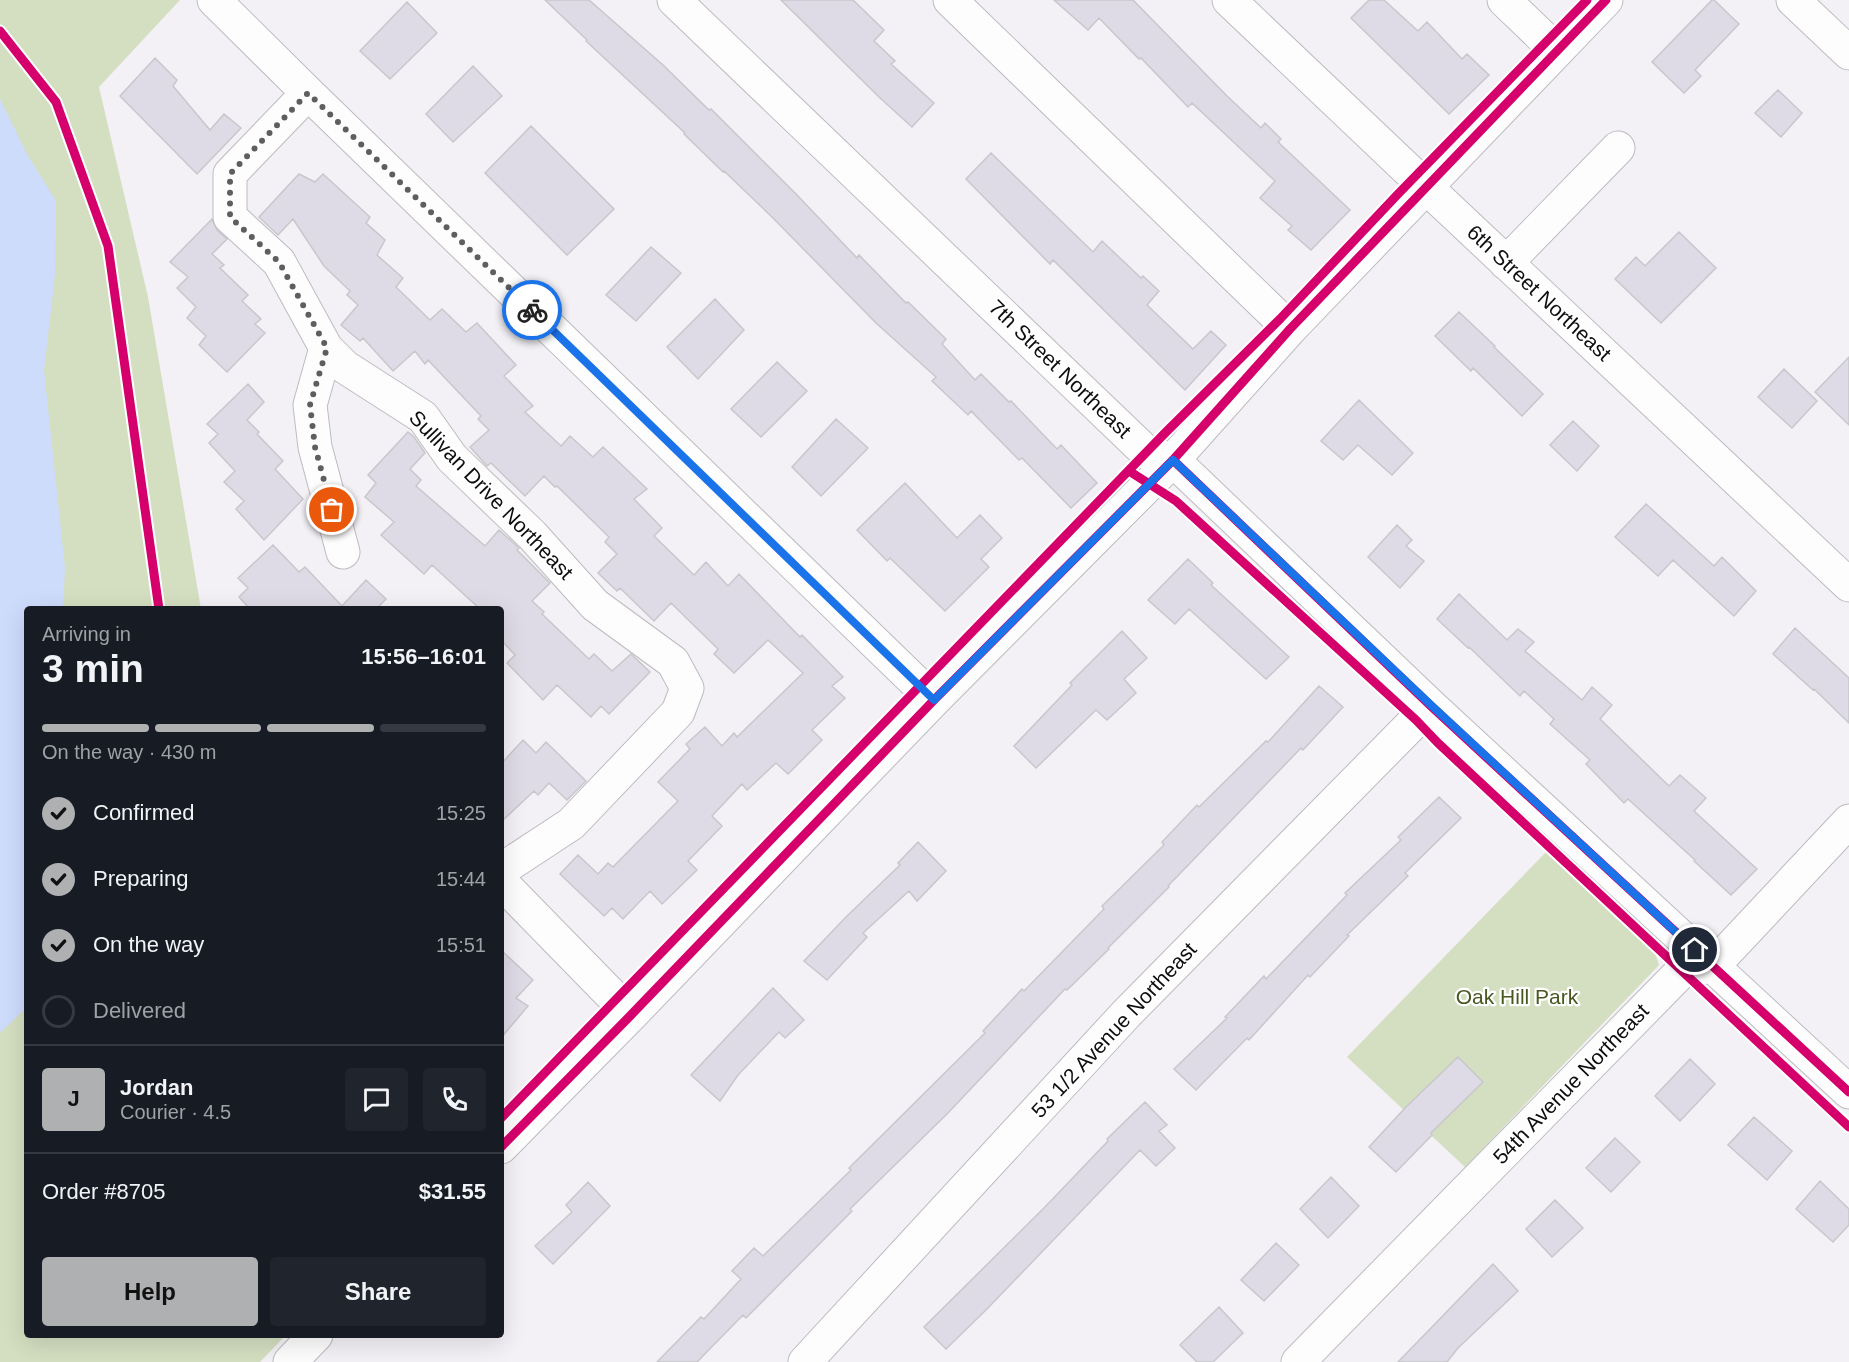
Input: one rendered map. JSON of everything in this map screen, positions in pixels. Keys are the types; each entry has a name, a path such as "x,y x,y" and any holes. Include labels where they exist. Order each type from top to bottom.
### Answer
{"street":[{"path":"214,0 934,700"},
{"name":"7th Street Northeast","path":"674,0 1147,453 1173,460 1432,706 1849,1092"},
{"path":"950,0 1290,329"},
{"name":"6th Street Northeast","path":"1229,0 1849,585"},
{"path":"1504,0 1557,51"},
{"path":"504,1145 934,700 1173,460 1290,329 1606,0"},
{"path":"1793,0 1849,53"},
{"name":"Sullivan Drive Northeast","path":"308,93 230,174 230,217 279,262 327,348 345,367 423,417 452,458 532,535 594,605 673,662 687,688 678,712 572,824 504,868"},
{"path":"1506,263 1617,148"},
{"path":"327,348 310,405 315,447 343,552"},
{"name":"53 1/2 Avenue Northeast","path":"805,1362 1127,1013 1432,706"},
{"path":"1713,966 1849,820"},
{"path":"504,885 631,1015"},
{"name":"54th Avenue Northeast","path":"1298,1362 1682,971 1713,966"},
{"path":"290,1362 313,1338"}],"green space":[{"path":"0,0 180,0 99,87 148,297 200,606 24,606 24,1338 283,1338 260,1362 0,1362"},
{"name":"Oak Hill Park","path":"1548,850 1655,953 1659,965 1465,1167 1347,1057"}],"water":[{"path":"0,99 28,156 56,201 55,275 44,370 65,568 63,606 24,606 24,1010 0,1033"}],"building":[{"path":"545,0 589,0 663,65 709,110 711,109 857,258 859,255 906,303 908,302 946,339 942,344 975,380 981,374 1009,402 1011,401 1057,449 1061,445 1097,483 1071,508 971,411 968,415 932,381 936,377 876,323 772,217"},
{"path":"781,0 853,0 884,30 874,41 895,61 891,64 934,103 912,127"},
{"path":"1054,0 1133,0 1227,96 1261,128 1265,123 1281,139 1278,142 1350,210 1311,250 1288,230 1292,226 1260,198 1275,181 1192,103 1188,107 1099,18 1088,30"},
{"path":"1369,0 1384,0 1418,31 1427,22 1462,59 1467,54 1489,75 1449,114 1351,18"},
{"path":"1712,0 1739,24 1695,70 1701,76 1684,93 1652,62"},
{"path":"407,2 437,33 390,79 360,51"},
{"path":"155,58 177,80 173,86 210,130 224,114 241,128 197,174 120,96"},
{"path":"473,66 502,96 453,142 426,114"},
{"path":"1778,90 1802,113 1781,137 1755,113"},
{"path":"531,126 614,209 567,255 485,173"},
{"path":"991,153 1093,252 1102,241 1141,278 1143,276 1159,291 1147,305 1193,349 1211,331 1226,345 1185,390 1053,260 1050,264 966,179"},
{"path":"299,174 315,182 323,174 370,217 366,223 385,240 377,255 403,278 396,287 430,320 442,309 466,332 477,323 516,365 504,376 533,406 525,412 561,446 570,436 593,457 603,447 647,489 634,499 662,528 654,536 694,575 706,562 728,586 739,574 800,637 802,635 843,677 832,686 845,698 812,730 822,740 788,774 776,763 747,790 742,784 712,816 722,826 688,861 697,870 662,904 650,891 623,919 612,908 604,916 560,874 578,855 598,874 608,863 613,867 678,801 658,782 690,749 686,744 705,727 722,746 734,733 737,737 803,673 768,640 734,673 714,654 718,649 671,603 654,621 620,588 617,591 598,573 617,554 605,542 609,537 557,486 555,487 544,476 525,496 491,463 487,466 470,447 489,430 478,419 481,416 428,360 425,364 415,351 393,371 363,338 360,341 341,325 358,305 347,295 350,291 324,266 293,219 278,235 259,217"},
{"path":"212,219 217,230 227,239 212,254 224,265 220,268 248,295 242,301 261,319 255,324 265,333 227,372 199,345 206,336 187,318 196,307 177,288 188,277 170,262"},
{"path":"1679,232 1716,268 1661,323 1615,279 1636,257 1645,266"},
{"path":"651,247 681,273 636,321 606,295"},
{"path":"715,299 744,330 698,379 667,347"},
{"path":"1459,312 1543,394 1522,416 1473,368 1471,371 1435,336"},
{"path":"1849,357 1849,425 1815,392"},
{"path":"777,362 807,391 761,437 731,409"},
{"path":"1784,369 1817,401 1792,428 1758,397"},
{"path":"248,384 264,402 247,420 283,461 275,469 303,499 264,540 236,509 244,501 224,482 235,471 209,443 218,434 207,424"},
{"path":"1359,400 1413,453 1392,475 1358,445 1343,460 1321,441"},
{"path":"836,419 868,448 821,496 792,467"},
{"path":"1573,421 1599,446 1577,471 1550,445"},
{"path":"408,432 425,453 410,469 421,480 416,486 485,546 499,530 519,548 517,550 550,583 532,601 544,612 542,614 589,659 594,654 612,671 631,654 650,672 609,714 601,706 591,717 557,685 543,700 507,663 515,655 504,643 504,606 477,606 432,565 424,574 381,535 394,522 365,497 376,483 368,475"},
{"path":"905,483 957,538 980,515 1002,538 981,559 989,567 945,611 890,558 887,561 857,530"},
{"path":"1646,504 1714,566 1722,557 1756,591 1734,616 1673,560 1658,576 1615,537"},
{"path":"1397,525 1412,540 1406,546 1424,561 1400,588 1368,557"},
{"path":"273,545 299,572 305,567 342,606 247,606 239,597 248,588 238,578"},
{"path":"1188,559 1213,583 1211,585 1289,657 1266,679 1189,609 1175,624 1148,600"},
{"path":"366,580 386,599 379,606 342,606"},
{"path":"1459,594 1507,640 1518,629 1534,642 1525,651 1582,700 1592,687 1612,705 1600,719 1669,786 1680,775 1706,798 1694,811 1757,869 1731,895 1628,799 1624,803 1586,764 1590,760 1550,724 1554,719 1524,691 1520,696 1437,619"},
{"path":"1795,628 1849,678 1849,723 1773,654"},
{"path":"1122,631 1147,658 1124,679 1136,693 1107,720 1096,710 1036,768 1014,746 1072,685 1070,683"},
{"path":"1319,686 1343,707 1109,949 1067,990 1065,989 947,1114 850,1209 852,1211 746,1318 743,1315 697,1362 657,1362 701,1317 704,1319 741,1279 732,1271 754,1248 763,1256 851,1170 849,1168 985,1033 983,1031 1022,989 1024,991 1104,909 1102,906 1164,845 1162,842 1197,805 1199,807 1266,741 1268,742"},
{"path":"523,740 536,753 546,742 586,781 567,800 549,783 538,795 534,791 504,819 504,761"},
{"path":"1439,797 1461,818 1405,873 1408,876 1347,935 1349,936 1310,977 1308,975 1249,1040 1247,1038 1196,1090 1174,1069 1227,1018 1225,1017 1264,976 1266,979 1347,895 1345,893 1401,840 1398,837"},
{"path":"918,842 946,871 917,901 909,891 863,933 867,937 827,980 804,961 900,865 898,863"},
{"path":"504,953 533,980 516,998 528,1006 504,1034"},
{"path":"773,988 804,1020 785,1038 779,1032 738,1075 720,1101 691,1075"},
{"path":"1458,1057 1483,1082 1431,1133 1432,1135 1396,1172 1369,1147 1405,1108"},
{"path":"1690,1059 1715,1084 1680,1121 1655,1096"},
{"path":"1145,1102 1167,1125 1159,1131 1175,1148 1156,1166 1140,1150 946,1349 924,1327 1045,1207 1108,1141 1107,1139"},
{"path":"1754,1117 1792,1151 1767,1180 1728,1145"},
{"path":"1615,1138 1640,1162 1611,1192 1586,1168"},
{"path":"1331,1177 1359,1206 1328,1238 1300,1209"},
{"path":"1820,1181 1849,1209 1849,1225 1833,1242 1796,1209"},
{"path":"588,1182 610,1206 553,1264 535,1246 572,1212 566,1205"},
{"path":"1555,1200 1583,1228 1552,1257 1526,1229"},
{"path":"1276,1243 1299,1265 1264,1301 1241,1280"},
{"path":"1493,1264 1518,1291 1458,1348 1447,1362 1398,1362"},
{"path":"1219,1307 1243,1333 1213,1362 1197,1362 1180,1345"}],"cycle path":[{"path":"504,1115 1165,433 1280,319 1587,0"},
{"path":"504,1144 934,700 1173,460 1290,329 1606,0"},
{"path":"0,31 56,102 108,246 159,606"},
{"path":"1173,460 1432,707 1849,1092"},
{"path":"1129,471 1176,501 1416,720 1849,1127"}],"way so far":[{"path":"332,510 315,447 310,405 327,348 279,262 230,217 230,174 308,93 532,310"}],"route":[{"path":"532,310 934,700 1173,460 1432,706 1695,950"}]}
